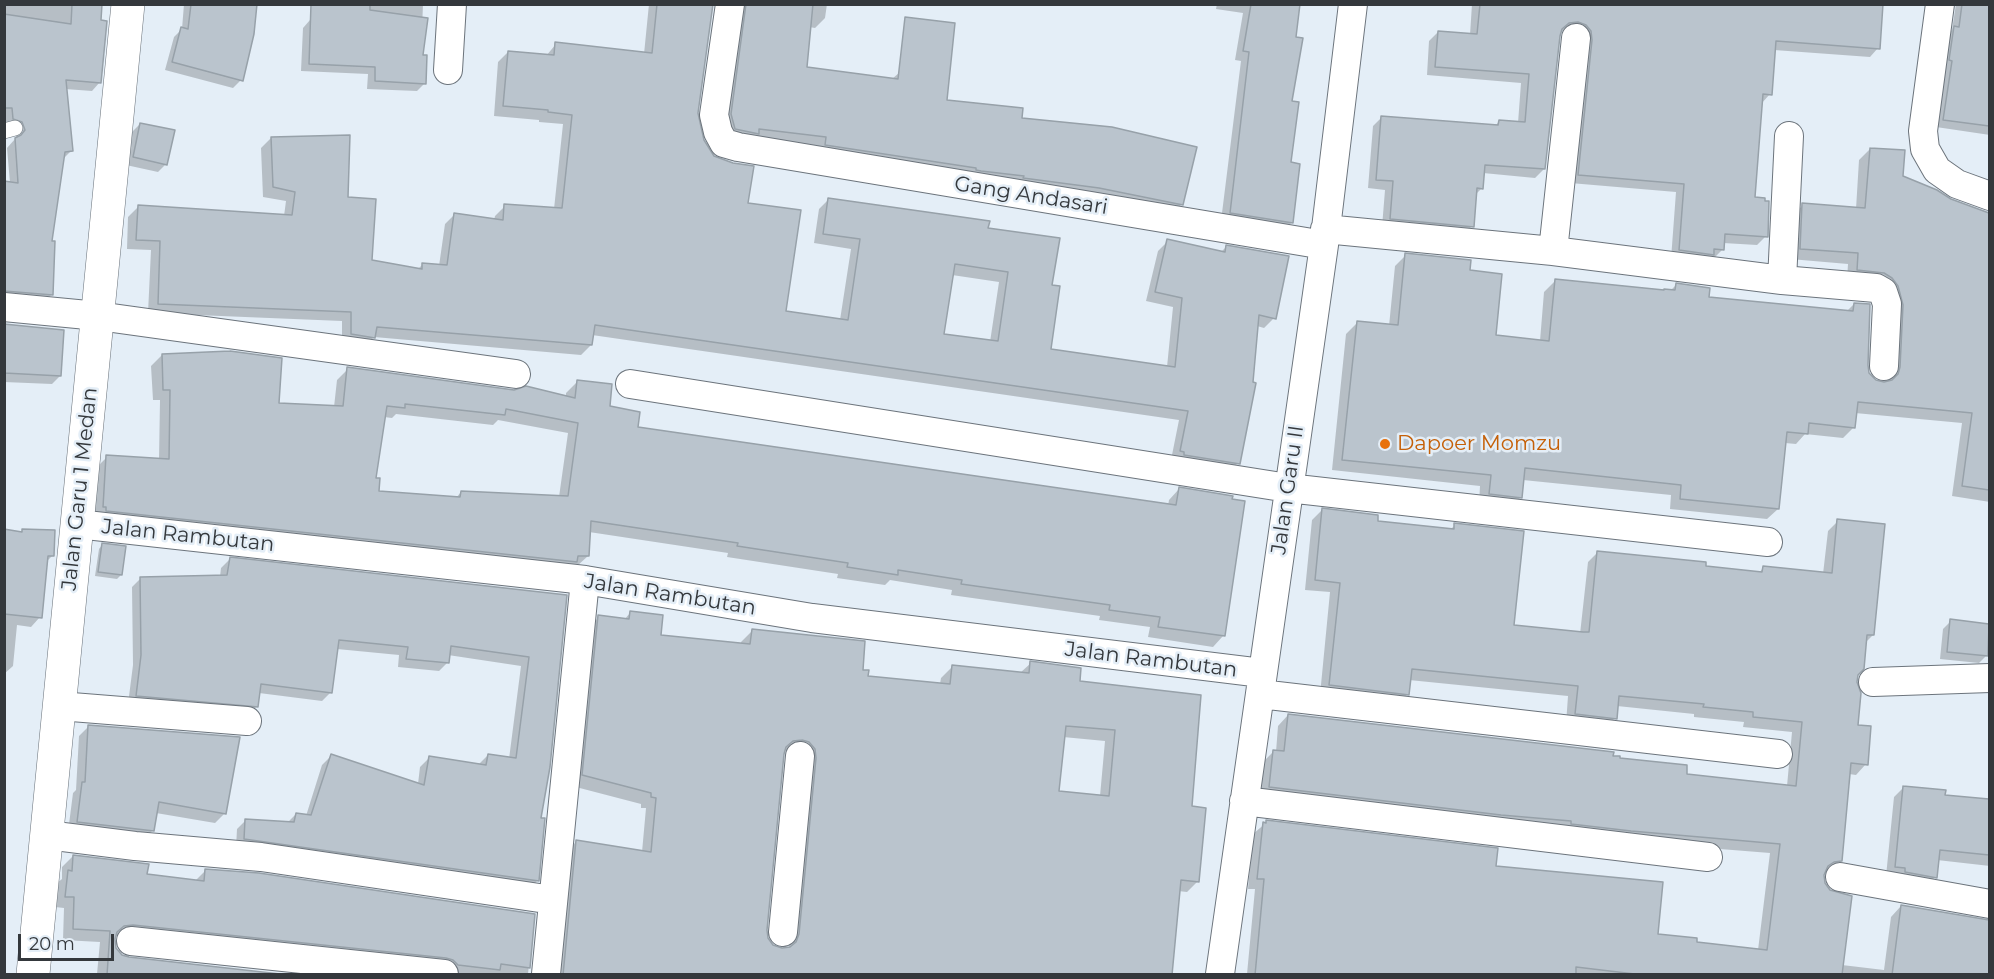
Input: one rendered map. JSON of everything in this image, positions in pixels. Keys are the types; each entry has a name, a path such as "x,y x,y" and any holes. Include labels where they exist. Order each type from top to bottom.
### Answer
{"street":[{"name":"Jalan Garu 1 Medan","path":"33,975 128,4"},
{"path":"448,70 453,4"},
{"name":"Gang Andasari","path":"730,4 714,115 717,132 724,142 738,147 1324,237 1553,251 1782,280 1869,287 1882,292 1887,304 1884,366"},
{"name":"Jalan Garu II","path":"1220,975 1324,237 1353,4"},
{"path":"1940,4 1923,131 1924,149 1938,170 1957,184 1989,196"},
{"path":"1553,251 1576,38"},
{"path":"1782,280 1789,136"},
{"path":"4,307 98,316 516,374"},
{"path":"630,384 1288,488 1768,542"},
{"name":"Jalan Rambutan","path":"77,524 585,580 812,618 1261,684 1778,754"},
{"path":"546,975 585,580"},
{"path":"1873,682 1989,678"},
{"path":"59,706 247,721"},
{"path":"783,932 800,756"},
{"path":"1244,801 1708,857"},
{"path":"47,835 135,846 261,857 554,900"},
{"path":"1840,877 1989,903"},
{"path":"131,941 444,975"}],"building":[{"path":"72,4 102,4 101,20 107,21 101,83 66,80 73,151 65,152 52,241 55,241 53,295 4,291 4,181 18,183 15,138 25,130 22,122 13,119 12,108 4,108 4,14 71,24"},
{"path":"191,4 257,4 254,34 243,81 172,62 181,27 188,29"},
{"path":"311,4 370,4 370,10 428,18 423,55 427,55 426,84 375,81 375,67 309,64"},
{"path":"657,4 713,4 698,113 704,140 714,156 733,163 754,166 748,203 801,210 786,311 848,320 860,239 823,234 828,198 990,221 988,228 1060,238 1052,285 1060,286 1051,349 1175,367 1182,298 1155,292 1167,239 1225,252 1226,245 1289,256 1276,319 1259,315 1253,382 1256,383 1240,464 1184,455 1184,452 1180,451 1188,411 595,325 592,345 377,327 375,338 351,334 351,312 158,304 160,241 136,240 138,205 292,215 295,192 273,187 271,137 350,135 348,197 376,199 372,260 422,269 422,263 447,265 454,213 503,220 504,204 562,208 572,115 548,112 548,110 503,106 508,51 554,55 555,42 652,53","holes":["955,264 1008,272 998,341 944,334"]},
{"path":"746,4 813,4 807,67 898,79 905,17 955,23 947,100 1023,108 1022,118 1112,127 1197,147 1183,205 1099,188 1023,178 1024,176 825,145 826,137 759,129 759,134 735,129 731,114"},
{"path":"1251,4 1300,4 1296,37 1303,38 1292,101 1299,102 1291,162 1300,164 1293,223 1230,213 1249,52 1243,51"},
{"path":"1480,4 1883,4 1880,49 1776,41 1772,95 1763,94 1755,197 1769,201 1768,237 1725,234 1724,250 1714,249 1714,255 1679,250 1684,184 1578,175 1592,40 1591,31 1586,25 1578,22 1569,23 1562,29 1560,36 1545,169 1485,165 1483,189 1477,188 1474,227 1390,219 1393,181 1376,180 1381,116 1498,125 1499,120 1525,122 1529,74 1435,67 1438,31 1477,34"},
{"path":"1962,4 1989,4 1989,126 1943,120 1952,61 1949,60 1954,26 1959,27"},
{"path":"140,123 175,130 167,165 133,157"},
{"path":"1870,148 1905,150 1903,176 1937,190 1951,199 1989,213 1989,490 1962,486 1972,413 1858,402 1855,428 1809,423 1808,434 1787,432 1779,509 1680,499 1681,485 1525,468 1522,498 1489,494 1491,475 1342,460 1357,321 1398,325 1405,253 1471,260 1470,270 1502,274 1496,335 1549,341 1555,279 1664,290 1675,290 1676,283 1710,288 1709,297 1853,311 1854,303 1870,304 1869,373 1876,380 1884,382 1892,380 1898,374 1900,367 1903,305 1898,286 1884,273 1857,270 1858,253 1800,249 1802,203 1865,208"},
{"path":"4,324 64,330 61,376 4,373"},
{"path":"230,351 282,358 279,403 343,406 347,367 514,390 526,386 575,398 577,380 612,384 610,406 640,412 638,427 1176,505 1179,487 1233,496 1232,499 1245,501 1225,636 1158,627 1160,617 1109,610 1110,605 961,584 962,580 898,570 898,575 847,567 848,563 737,546 738,543 591,521 589,556 578,556 577,562 106,511 106,507 103,507 106,455 169,459 170,390 163,390 162,354","holes":["405,404 505,415 506,409 578,423 568,496 461,491 460,497 379,491 380,478 376,478 387,406 405,408"]},
{"path":"1322,508 1378,515 1378,521 1454,529 1454,523 1524,531 1514,625 1583,632 1589,632 1597,551 1706,562 1706,566 1762,572 1763,566 1832,573 1837,519 1885,524 1874,635 1867,635 1864,669 1858,675 1857,682 1861,693 1858,725 1871,726 1868,765 1851,763 1842,861 1828,866 1824,875 1825,883 1830,890 1852,896 1842,975 1643,975 1576,967 1576,975 1255,975 1264,879 1257,879 1263,822 1266,823 1266,820 1498,848 1496,866 1663,882 1658,934 1697,938 1697,942 1767,950 1780,844 1631,831 1571,824 1571,821 1501,815 1269,787 1273,750 1284,751 1288,714 1614,752 1613,756 1620,756 1620,758 1687,765 1687,774 1796,786 1802,722 1753,717 1753,712 1703,707 1704,704 1619,696 1617,719 1575,714 1578,686 1412,669 1409,695 1329,685 1340,583 1315,580"},
{"path":"4,529 22,532 22,529 55,530 54,556 48,556 42,618 4,614"},
{"path":"102,543 126,546 122,575 98,572"},
{"path":"230,557 567,595 550,767 541,818 545,818 539,881 244,839 245,819 294,822 296,813 311,815 331,754 424,785 429,756 486,765 488,754 516,758 529,657 451,646 449,663 406,659 408,647 339,640 332,693 261,684 258,707 136,696 141,655 140,577 227,575"},
{"path":"630,611 663,615 661,635 750,644 752,629 865,641 863,670 869,670 868,676 950,684 952,665 1029,673 1030,661 1081,668 1080,681 1201,695 1192,806 1206,808 1199,882 1181,880 1172,975 563,975 576,840 651,852 656,798 651,797 651,793 582,775 598,615 629,619","holes":["1066,726 1115,730 1109,796 1059,791","793,741 809,742 815,749 816,758 799,934 796,942 790,947 782,948 773,945 768,938 767,930 784,754 786,747"]},
{"path":"1950,619 1989,624 1988,656 1947,652"},
{"path":"88,725 240,737 226,814 159,802 154,831 77,822 82,782 85,782"},
{"path":"1903,786 1946,790 1945,795 1989,799 1989,855 1940,850 1937,878 1905,872 1905,868 1895,867"},
{"path":"73,855 149,864 147,874 204,881 205,869 259,873 535,914 530,968 501,964 500,970 458,965 446,958 133,925 124,926 117,932 116,948 122,955 289,975 107,975 110,931 73,929 74,897 65,897 68,870 72,871"},
{"path":"1901,905 1989,920 1989,975 1892,975"}],"place":[{"name":"Dapoer Momzu","path":"1385,444"}]}
